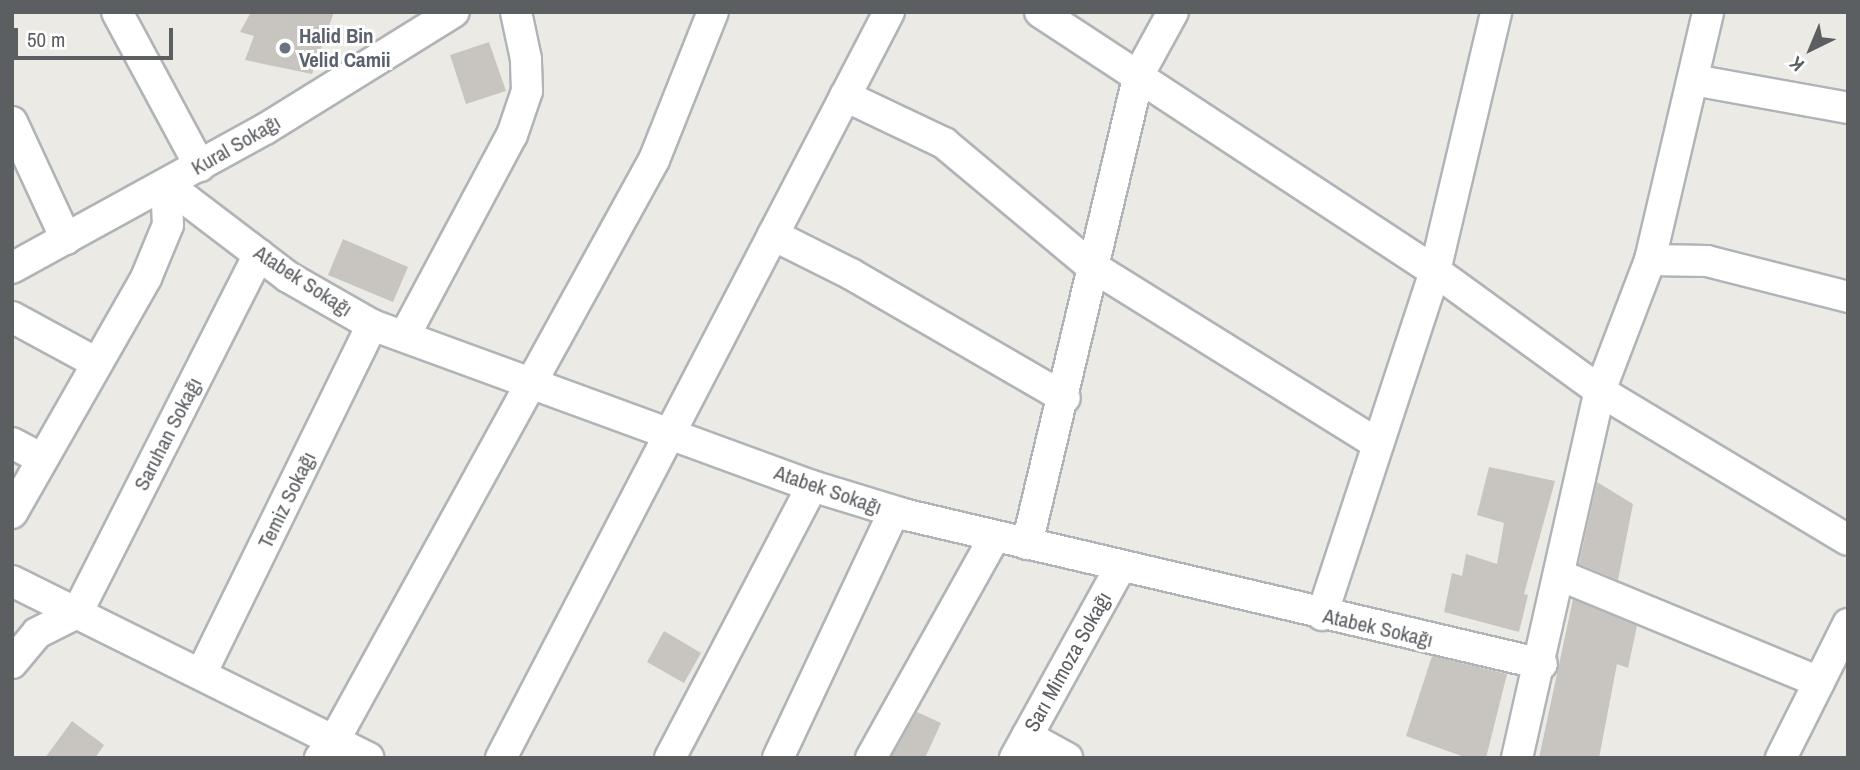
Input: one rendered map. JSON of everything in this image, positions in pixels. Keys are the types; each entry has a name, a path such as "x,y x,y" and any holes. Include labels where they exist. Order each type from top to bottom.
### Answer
{"street":[{"path":"117,12 200,166"},
{"name":"Kural Sokağı","path":"12,268 200,166 454,12"},
{"path":"405,335 512,135 527,91 526,59 516,12"},
{"path":"328,749 654,160 713,12"},
{"path":"501,758 668,432 889,12"},
{"path":"1040,12 1139,74 1434,271 1600,391 1848,540"},
{"path":"1027,544 1065,398 1090,265 1139,74 1173,12"},
{"path":"1322,615 1434,271 1496,12"},
{"path":"1517,758 1562,576 1600,391 1650,260 1708,12"},
{"path":"1693,80 1848,108"},
{"path":"845,96 944,142 1090,265 1378,444"},
{"path":"12,122 66,239"},
{"path":"12,513 95,362 146,278 168,225 166,184"},
{"name":"Atabek Sokağı","path":"166,184 288,277 373,326 530,380 812,486 894,512 1322,615 1542,664"},
{"path":"773,235 851,274 1065,398"},
{"name":"Saruhan Sokağı","path":"77,613 259,255"},
{"path":"1650,260 1707,261 1848,297"},
{"path":"12,317 95,362"},
{"name":"Temiz Sokağı","path":"201,674 373,326"},
{"path":"12,443 42,459"},
{"path":"670,758 812,486"},
{"path":"778,758 894,512"},
{"path":"871,758 995,536"},
{"name":"Sarı Mimoza Sokağı","path":"1021,747 1121,566"},
{"path":"1562,576 1819,682"},
{"path":"12,581 201,674 328,749 368,758"},
{"path":"12,663 37,633 77,613"},
{"path":"1781,758 1848,624"},
{"path":"1021,747 1067,758"}],"building":[{"name":"Halid Bin Velid Camii","path":"251,12 334,12 312,74 245,60 254,36 240,32"},
{"path":"489,42 506,91 466,104 450,55"},
{"path":"343,239 408,267 393,302 328,275"},
{"path":"1489,467 1555,481 1524,594 1528,595 1519,632 1444,612 1452,573 1462,576 1466,554 1497,564 1504,523 1477,515"},
{"path":"1597,482 1633,504 1618,580 1579,564"},
{"path":"1573,599 1637,626 1628,668 1617,664 1599,758 1539,758"},
{"path":"664,631 701,653 684,683 647,662"},
{"path":"1432,656 1507,674 1486,758 1467,758 1406,736"},
{"path":"917,712 941,723 925,758 891,758"},
{"path":"72,721 104,745 95,758 45,758"}],"place":[{"name":"Halid Bin Velid Camii","path":"285,48"}]}
